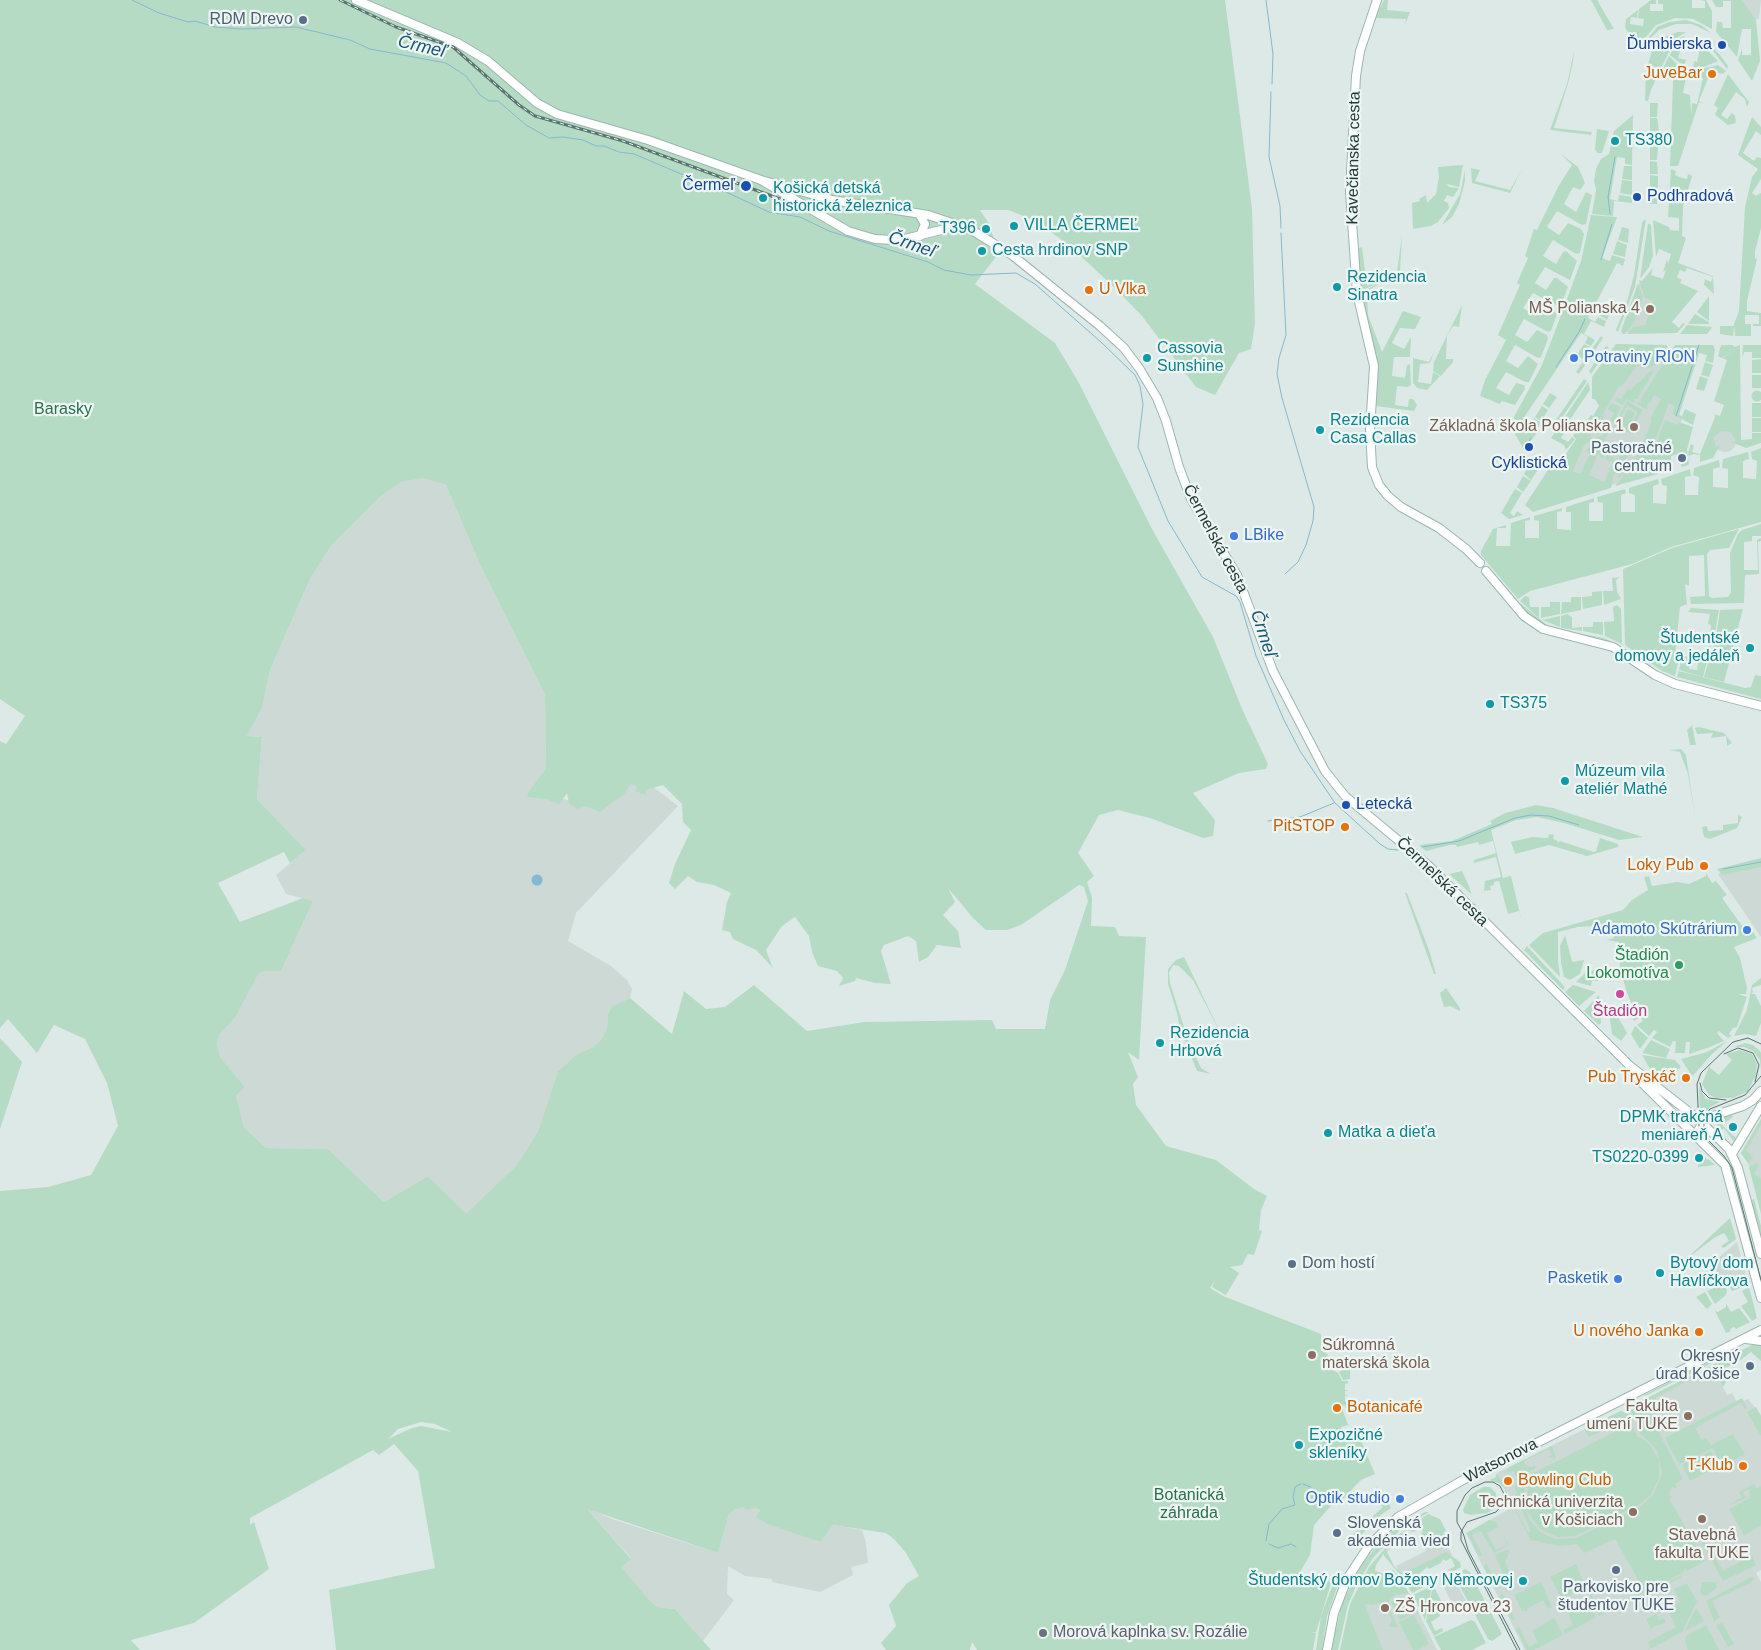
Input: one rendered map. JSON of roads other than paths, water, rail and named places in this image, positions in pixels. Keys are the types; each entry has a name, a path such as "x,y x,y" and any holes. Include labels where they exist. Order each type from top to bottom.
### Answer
{"main road":[{"path":"356,0 458,43 488,61 537,103 557,114 648,140 761,180 838,227 868,238 894,240 920,236 949,228 970,229"},
{"name":"Kavečianska cesta","path":"1377,0 1360,51 1356,76 1350,192 1357,293 1374,366 1370,430 1372,467 1379,485 1388,496 1401,507 1438,528 1466,549 1480,563"},
{"name":"Čermeľská cesta","path":"761,180 798,192 832,200 942,218 970,229 1012,255 1100,326 1124,348 1139,368 1166,421 1179,467 1191,499 1230,562 1245,594 1276,678 1314,752 1338,788 1353,803 1428,865 1630,1066 1701,1122 1732,1154"},
{"path":"790,196 792,193 798,192"},
{"path":"919,214 925,224 920,236"},
{"path":"1486,571 1524,616 1543,629 1613,647 1655,675 1676,684 1761,706"},
{"name":"Čermeľská cesta","path":"1630,1066 1636,1077 1696,1135 1728,1170 1761,1298"},
{"path":"1696,1135 1704,1119 1748,1103 1761,1091"},
{"path":"1761,1106 1732,1154 1761,1254"},
{"name":"Watsonova","path":"1327,1650 1334,1613 1347,1579 1368,1547 1398,1517 1463,1480 1761,1330"},
{"path":"1744,1339 1761,1341"}],"water":[{"path":"537,874 543,880 537,886 531,880"}],"waterway":[{"name":"Črmeľ","path":"132,0 159,13 188,22 195,21 215,27 242,29 296,27 350,40 370,49 446,63 466,76 480,95 489,101 498,101 526,125 549,138 563,137 583,140 596,146 604,146 619,152 634,154 693,179 703,187 726,192 769,212 800,217 829,231 928,262 944,270 971,275 1016,273 1035,284 1135,375 1140,386 1143,404 1138,447 1168,521 1202,577 1236,596 1240,602 1256,656 1284,720 1300,751 1335,803 1380,844 1388,849 1398,850"},
{"path":"1266,0 1273,54 1272,84"},
{"path":"1271,92 1269,157 1280,206 1281,228"},
{"path":"1610,214 1608,197 1615,157"},
{"path":"1601,260 1612,224"},
{"path":"1281,233 1286,335 1279,358 1277,374 1282,398 1314,507 1313,521 1306,545 1298,562 1285,574"},
{"path":"1556,367 1579,332 1585,319"},
{"path":"1676,416 1699,345"},
{"path":"1268,821 1300,817 1334,803"},
{"name":"Črmeľ","path":"1422,847 1459,841 1515,818 1531,815 1549,816 1579,825"},
{"name":"Črmeľ","path":"1723,869 1761,862"},
{"path":"1266,1541 1269,1524 1282,1509 1295,1505 1293,1497 1295,1487 1301,1484"},
{"path":"1303,1484 1311,1487"},
{"path":"1269,1544 1278,1548 1291,1544 1296,1547"}],"tram line":[{"path":"1761,1044 1748,1038 1733,1042 1701,1073 1697,1084 1699,1126 1704,1136 1724,1156 1732,1168 1761,1280"},
{"path":"1724,1054 1738,1048 1753,1053 1759,1065 1755,1082"},
{"path":"1704,1128 1704,1118 1710,1109 1745,1095 1761,1076"},
{"path":"1700,1083 1702,1091 1709,1098 1726,1100"},
{"path":"1517,1650 1461,1540 1461,1532 1462,1531 1467,1522 1496,1512 1504,1503 1504,1494 1500,1486 1493,1482 1485,1482 1472,1488 1465,1495 1457,1511 1457,1522 1462,1531 1464,1536 1468,1550 1520,1650"}],"railway":[{"path":"340,0 396,27 453,47 519,105 535,116 623,141 788,202"}],"place":[{"name":"RDM Drevo","path":"303,20"},
{"name":"Ďumbierska","path":"1722,45"},
{"name":"JuveBar","path":"1712,74"},
{"name":"TS380","path":"1615,141"},
{"name":"Čermeľ","path":"746,186"},
{"name":"Podhradová","path":"1637,197"},
{"name":"Košická detská historická železnica","path":"763,198"},
{"name":"VILLA ČERMEĽ","path":"1014,226"},
{"name":"T396","path":"986,229"},
{"name":"Cesta hrdinov SNP","path":"982,251"},
{"name":"Rezidencia Sinatra","path":"1337,287"},
{"name":"U Vlka","path":"1089,290"},
{"name":"MŠ Polianska 4","path":"1650,309"},
{"name":"Cassovia Sunshine","path":"1147,358"},
{"name":"Potraviny RION","path":"1574,358"},
{"name":"Základná škola Polianska 1","path":"1634,427"},
{"name":"Rezidencia Casa Callas","path":"1320,430"},
{"name":"Cyklistická","path":"1529,447"},
{"name":"Pastoračné centrum","path":"1682,458"},
{"name":"LBike","path":"1234,536"},
{"name":"Študentské domovy a jedáleň","path":"1750,648"},
{"name":"TS375","path":"1490,704"},
{"name":"Múzeum vila ateliér Mathé","path":"1565,781"},
{"name":"Letecká","path":"1346,805"},
{"name":"PitSTOP","path":"1345,827"},
{"name":"Loky Pub","path":"1704,866"},
{"name":"Adamoto Skútrárium","path":"1747,930"},
{"name":"Štadión Lokomotíva","path":"1679,965"},
{"name":"Štadión","path":"1620,994"},
{"name":"Rezidencia Hrbová","path":"1160,1043"},
{"name":"Pub Tryskáč","path":"1686,1078"},
{"name":"DPMK trakčná meniareň A","path":"1733,1127"},
{"name":"Matka a dieťa","path":"1328,1133"},
{"name":"TS0220-0399","path":"1699,1158"},
{"name":"Dom hostí","path":"1292,1264"},
{"name":"Bytový dom Havlíčkova","path":"1660,1273"},
{"name":"Pasketik","path":"1618,1279"},
{"name":"U nového Janka","path":"1699,1332"},
{"name":"Súkromná materská škola","path":"1312,1355"},
{"name":"Okresný úrad Košice","path":"1750,1366"},
{"name":"Botanicafé","path":"1337,1408"},
{"name":"Fakulta umení TUKE","path":"1688,1416"},
{"name":"Expozičné skleníky","path":"1299,1445"},
{"name":"T-Klub","path":"1743,1466"},
{"name":"Bowling Club","path":"1508,1481"},
{"name":"Optik studio","path":"1400,1499"},
{"name":"Technická univerzita v Košiciach","path":"1633,1512"},
{"name":"Stavebná fakulta TUKE","path":"1702,1519"},
{"name":"Slovenská akadémia vied","path":"1337,1533"},
{"name":"Parkovisko pre študentov TUKE","path":"1616,1570"},
{"name":"Študentský domov Boženy Němcovej","path":"1523,1581"},
{"name":"ZŠ Hroncova 23","path":"1385,1608"},
{"name":"Morová kaplnka sv. Rozálie","path":"1043,1633"}],"park label":[{"name":"Barasky","path":"63,410"},
{"name":"Botanická záhrada","path":"1189,1505"}]}
